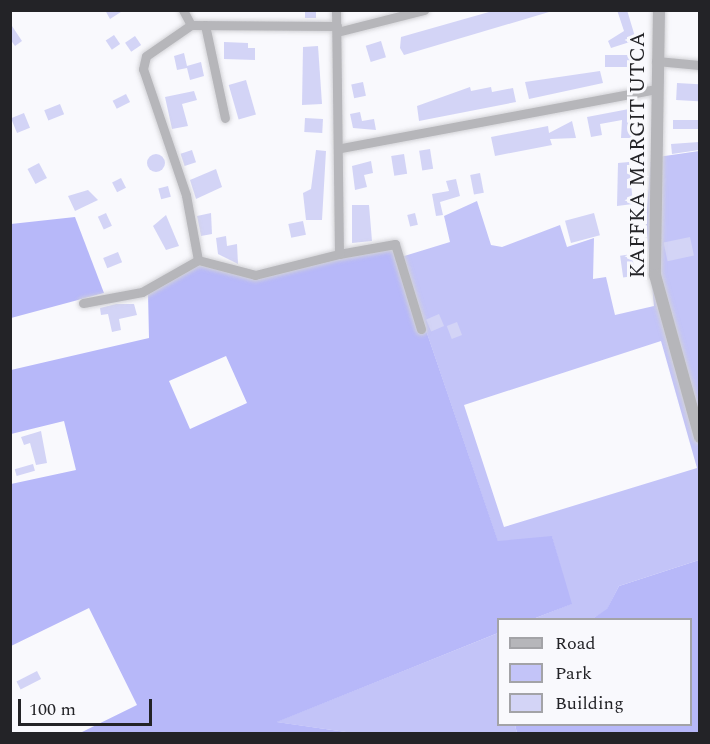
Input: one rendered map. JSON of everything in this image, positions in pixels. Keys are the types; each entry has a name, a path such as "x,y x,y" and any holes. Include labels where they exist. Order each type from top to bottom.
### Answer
{"street":[{"path":"183,10 191,25"},
{"path":"336,10 341,147 339,254"},
{"path":"198,260 186,195 143,69 146,56 191,25 337,29 424,10"},
{"name":"KAFFKA MARGIT UTCA","path":"659,10 655,89 655,275 699,437"},
{"path":"205,26 225,118"},
{"path":"656,61 699,65"},
{"path":"341,147 655,89"},
{"path":"83,303 142,292 198,260 255,275 339,254 395,244 421,329"}],"green space":[{"path":"699,151 699,560 619,586 607,610 594,618 536,618 571,604 552,537 498,542 401,257 450,242 444,216 477,201 491,245 502,247 560,225 567,247 594,238 593,279 606,277 615,315 654,306 646,222 651,158","holes":["661,341 697,468 504,527 464,405"]},
{"path":"497,633 497,726 515,726 517,733 353,733 276,722"}],"shaded area":[{"path":"75,217 104,293 11,318 11,224"},
{"path":"391,246 401,257 498,541 552,536 572,604 536,618 497,618 497,633 277,722 353,733 80,733 137,705 89,608 11,646 11,484 76,470 64,421 11,434 11,370 149,338 148,293 197,265 258,278","holes":["226,356 247,403 190,429 169,381"]},
{"path":"699,560 699,733 517,733 515,726 692,726 692,618 594,618 607,609 619,586"}],"building":[{"path":"105,10 124,10 110,19"},
{"path":"305,10 316,10 316,18 305,18"},
{"path":"496,10 549,12 404,55 400,48 401,37"},
{"path":"617,10 627,10 636,40 611,48 608,41 624,31"},
{"path":"10,23 22,41 15,46 10,39"},
{"path":"114,35 120,44 112,50 106,41"},
{"path":"135,36 141,45 131,52 125,43"},
{"path":"381,41 386,57 371,62 366,46"},
{"path":"224,42 248,43 248,48 255,48 255,60 224,59"},
{"path":"318,46 322,104 302,105 303,47"},
{"path":"184,53 187,66 201,62 204,76 190,80 187,68 177,70 174,56"},
{"path":"605,55 633,55 633,67 605,67"},
{"path":"600,71 603,83 529,99 525,82"},
{"path":"246,80 256,115 239,120 229,85"},
{"path":"363,82 366,96 354,98 351,84"},
{"path":"677,83 699,84 698,101 676,100"},
{"path":"470,87 471,91 491,87 492,92 513,88 516,102 419,121 417,106"},
{"path":"194,91 197,100 182,104 188,126 172,129 165,97"},
{"path":"126,94 130,102 117,109 113,101"},
{"path":"60,104 64,114 48,121 44,110"},
{"path":"629,109 632,138 621,138 622,120 600,124 602,135 591,137 587,117"},
{"path":"360,112 362,121 374,119 376,130 353,128 350,114"},
{"path":"24,113 30,128 17,133 11,118"},
{"path":"305,118 323,119 322,133 304,132"},
{"path":"673,120 699,120 699,129 673,129"},
{"path":"572,121 576,138 550,139 552,145 495,156 491,137 548,126 549,133"},
{"path":"699,142 699,150 672,154 671,144"},
{"path":"430,149 433,169 422,170 419,151"},
{"path":"192,150 196,162 185,166 181,154"},
{"path":"316,150 326,151 322,220 306,220 303,193 311,189"},
{"path":"152,154 160,154 165,159 163,170 152,172 147,167 147,159"},
{"path":"404,154 407,174 394,176 391,156"},
{"path":"371,161 373,173 364,175 367,187 355,190 352,166"},
{"path":"629,162 633,204 617,206 618,163"},
{"path":"39,163 47,178 36,184 28,169"},
{"path":"216,169 222,187 196,199 190,180"},
{"path":"480,173 484,193 474,195 470,175"},
{"path":"121,178 126,188 117,192 112,183"},
{"path":"456,179 460,196 440,202 443,215 436,216 432,194 449,191 446,181"},
{"path":"168,186 171,197 161,199 158,189"},
{"path":"88,190 98,200 75,211 68,196"},
{"path":"352,205 369,205 372,241 352,243"},
{"path":"106,213 112,226 104,229 98,217"},
{"path":"211,213 212,234 201,236 197,216"},
{"path":"415,213 418,225 410,227 407,215"},
{"path":"594,213 600,235 571,243 565,221"},
{"path":"166,215 179,246 166,250 153,226"},
{"path":"303,221 306,235 291,238 288,224"},
{"path":"226,236 227,246 237,244 238,264 218,254 216,238"},
{"path":"690,237 694,256 668,261 664,243"},
{"path":"118,252 122,262 107,268 103,258"},
{"path":"632,254 635,276 623,277 620,256"},
{"path":"116,304 134,304 137,315 119,319 121,330 112,332 108,314 101,315 100,308"},
{"path":"439,314 444,326 431,331 426,319"},
{"path":"457,322 462,335 452,339 447,326"},
{"path":"41,431 47,463 36,465 30,443 24,445 21,437"},
{"path":"33,464 35,471 17,476 15,469"},
{"path":"37,671 41,679 21,689 17,681"}]}
